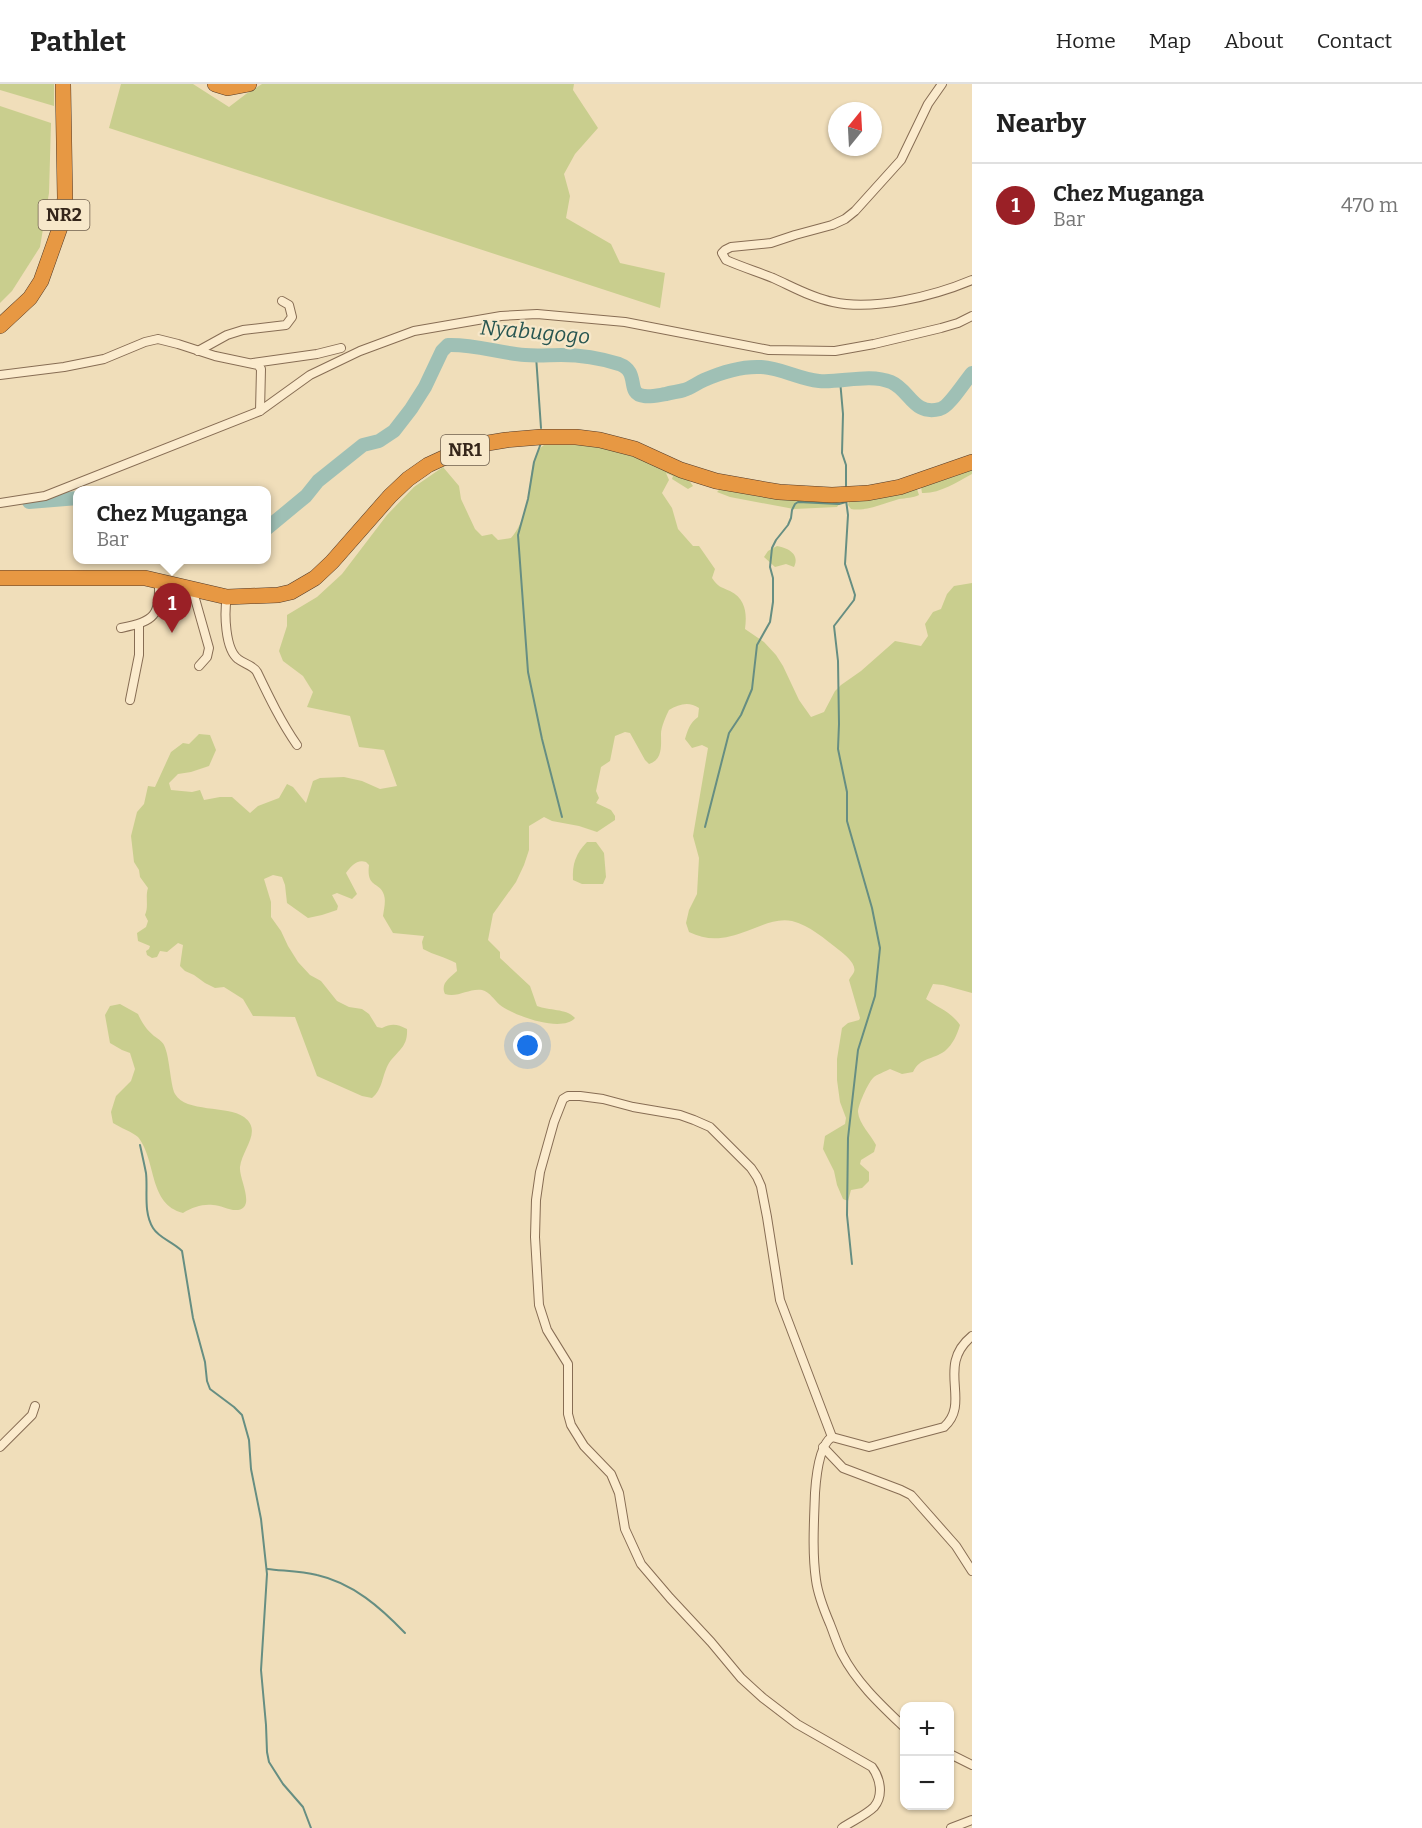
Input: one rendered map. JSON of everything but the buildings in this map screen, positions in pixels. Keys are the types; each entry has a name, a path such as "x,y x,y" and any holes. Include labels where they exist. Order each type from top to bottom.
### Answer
{"highway":[{"name":"NR2","path":"0,327 30,298 41,281 63,219 65,198 63,84"},
{"path":"214,84 228,88 249,84"},
{"name":"NR1","path":"0,578 145,578 227,597 278,595 291,592 315,578 332,562 390,496 418,472 454,453 482,444 506,440 541,437 600,440 635,449 681,470 716,481 779,492 821,494 868,493 900,487 972,462"}],"street":[{"path":"942,84 928,104 901,160 845,219 766,245 731,248 725,250 723,257 818,298 849,305 894,302 914,298 972,280"},
{"path":"198,351 226,334 286,325 292,317 289,305 282,300"},
{"path":"0,503 45,496 260,411 310,375 360,351 414,331 501,316 537,314 594,318 684,332 769,350 835,351 941,328 972,316"},
{"path":"0,375 64,367 104,359 152,340 165,340 198,351 258,365 261,369 260,411"},
{"path":"253,364 341,348"},
{"path":"121,628 139,625 147,621 156,611 160,599 159,580"},
{"path":"192,588 209,648 207,657 199,666"},
{"path":"227,597 226,627 231,649 236,658 256,668 285,728 297,745"},
{"path":"130,700 139,655 139,625"},
{"path":"832,1437 780,1300 765,1206 757,1177 751,1168 710,1127 694,1120 603,1099 580,1096 568,1096 563,1099 540,1173 536,1200 536,1237 539,1305 547,1330 568,1364 568,1414 571,1425 584,1446 611,1474 619,1492 625,1529 641,1564 670,1598 741,1678 763,1698 797,1724 872,1767 880,1777 880,1787 874,1806 842,1828"},
{"path":"900,1723 858,1679 843,1654 822,1606 816,1580 814,1532 816,1478 823,1447 832,1437 869,1448 952,1423 960,1413 962,1404 957,1370 958,1358 963,1346 972,1336"},
{"path":"0,1447 32,1414 35,1406"},
{"path":"823,1447 843,1468 911,1495 956,1546 972,1571"},
{"path":"954,1756 972,1765"},
{"path":"951,1828 972,1820"}],"green space":[{"path":"0,84 54,84 54,106 0,90"},
{"path":"121,84 193,84 229,107 262,84 574,84 573,90 598,128 575,154 564,174 570,196 566,218 611,244 620,263 665,273 660,308 109,128"},
{"path":"0,106 51,123 49,193 40,247 12,291 0,303"},
{"path":"550,443 572,443 609,449 641,459 688,479 693,486 688,489 666,473 669,480 662,493 672,508 678,529 693,546 699,546 715,569 712,578 716,583 739,598 745,612 745,629 764,642 776,655 799,700 811,717 824,712 835,691 841,685 895,641 921,646 928,636 925,624 933,612 941,609 947,594 954,586 972,583 972,993 933,984 926,999 956,1020 960,1025 956,1036 945,1051 923,1061 913,1072 902,1074 890,1069 875,1077 869,1084 861,1099 858,1112 863,1125 876,1145 874,1152 861,1160 860,1164 869,1172 869,1181 862,1188 851,1190 848,1201 843,1199 834,1171 823,1149 825,1136 845,1124 846,1118 840,1102 837,1080 837,1059 842,1028 860,1018 849,980 854,972 854,966 847,957 822,937 792,921 774,922 739,934 718,938 704,937 689,932 686,923 689,910 697,894 699,858 693,836 708,748 702,745 692,748 685,739 690,726 698,717 699,708 695,706 684,704 669,710 662,728 659,756 649,764 630,733 625,732 615,736 610,761 601,767 596,791 599,798 596,803 611,810 615,820 597,832 544,817 529,826 529,850 524,865 516,882 493,914 488,940 500,952 500,958 530,986 537,1006 562,1011 575,1018 569,1022 549,1023 526,1018 500,1005 482,990 454,995 445,994 445,984 457,971 456,963 423,949 424,936 393,933 383,916 384,895 380,888 371,881 369,865 363,861 354,864 346,873 357,894 352,899 337,893 332,895 338,906 337,910 308,918 287,903 282,877 273,875 264,879 271,902 271,917 298,962 310,975 321,981 337,1001 349,1007 362,1009 369,1014 377,1027 394,1025 407,1029 404,1044 389,1063 378,1090 372,1098 362,1096 317,1076 295,1017 253,1016 243,999 224,987 215,988 205,983 180,966 183,945 178,943 167,952 160,951 157,957 152,958 147,955 146,951 150,946 138,941 137,933 146,927 148,921 145,915 148,888 140,877 134,862 131,836 137,812 144,804 148,786 155,787 171,752 183,743 189,744 199,734 210,735 216,750 209,766 178,774 169,783 171,790 192,792 200,790 204,800 232,797 250,813 258,806 279,798 287,784 293,787 306,803 313,781 320,778 344,777 362,781 380,789 397,786 384,750 359,747 350,716 307,707 313,692 303,676 283,661 279,651 287,626 287,615 317,597 342,574 387,515 414,487 443,467 459,486 461,499 475,529 482,536 492,534 498,540 511,538 524,515 532,470 539,449"},
{"path":"972,468 972,474 954,484 935,492 922,493 921,487 956,476"},
{"path":"723,489 756,496 840,503 837,507 794,509 730,497 717,492"},
{"path":"917,489 919,495 917,496 868,508 856,510 851,509 848,505 849,501"},
{"path":"777,546 786,548 792,553 796,559 794,567 786,564 775,567 764,557 768,551"},
{"path":"587,842 596,842 604,853 606,877 603,884 582,884 573,880 576,859"},
{"path":"120,1004 138,1014 146,1028 163,1044 168,1056 173,1090 180,1100 188,1104 237,1113 249,1122 252,1134 240,1167 246,1193 246,1203 241,1209 233,1210 217,1205 205,1205 183,1213 172,1208 158,1191 144,1147 138,1137 113,1123 111,1112 116,1096 131,1081 135,1069 130,1053 110,1043 105,1015 110,1006"}],"waterway":[{"name":"Nyabugogo","path":"271,525 306,496 318,481 363,445 379,441 394,431 425,387 442,351 448,345 525,355 583,356 612,362 626,368 632,377 635,391 647,396 684,390 732,370 761,367 819,381 882,379 897,386 918,406 931,410 940,409 948,404 972,373"},
{"path":"536,356 541,428"},
{"path":"840,380 843,414 842,453 846,465 846,487"},
{"path":"541,443 534,462 528,499 518,535 528,672 562,817"},
{"name":"Nyabugogo","path":"29,502 73,498"},
{"path":"846,500 848,515 845,564 855,595 854,600 834,626 838,661 838,749 847,792 847,821 872,908 880,948 875,996 858,1050 848,1138 847,1215 852,1264"},
{"path":"705,827 729,733 741,715 752,689 757,645 770,622 773,602 773,578 770,567 772,548 788,525 792,510 798,502 839,504 846,502"},
{"path":"140,1145 146,1173 146,1201 150,1222 162,1237 182,1251 193,1318 205,1362 207,1381 210,1389 242,1415 249,1440 251,1469 261,1519 267,1574 261,1670 267,1752 269,1762 283,1784 303,1807 311,1828"},
{"path":"267,1569 311,1574 343,1584 366,1598 405,1633"}],"place":[{"name":"Chez Muganga","path":"172,633"}]}
